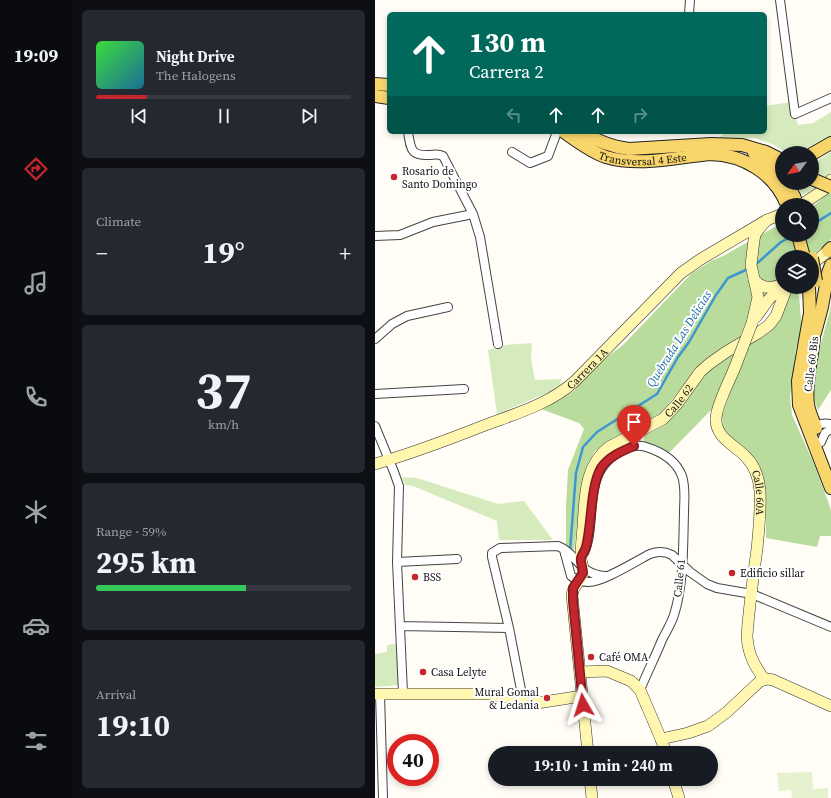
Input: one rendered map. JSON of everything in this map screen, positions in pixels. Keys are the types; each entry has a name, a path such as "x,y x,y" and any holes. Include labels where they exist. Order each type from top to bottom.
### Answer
{"main road":[{"path":"375,84 387,86"},
{"path":"375,96 387,98"},
{"name":"Transversal 4 Este","path":"567,134 596,152 617,160 638,161 710,154 728,156 747,162 763,172 789,198"},
{"name":"Transversal 4 Este","path":"586,134 604,144 616,148 629,149 723,145"},
{"path":"819,150 831,143"},
{"path":"723,145 742,145 755,148 775,156"},
{"path":"723,145 737,147 754,154 775,169"},
{"path":"819,182 831,187"},
{"path":"815,334 831,265"},
{"name":"Calle 60 Bis","path":"811,294 810,313 798,381 798,394 799,405 822,427"},
{"name":"Calle 60 Bis","path":"814,294 817,305 815,334 807,400 810,413 822,427 831,488"},
{"name":"Calle 60 Bis","path":"822,427 821,442 831,467"}],"street":[{"path":"689,12 690,0"},
{"path":"780,0 795,114 831,98"},
{"path":"408,134 411,146 415,153 420,156 437,154 443,156 473,214 480,237 498,344"},
{"path":"511,152 530,163 548,156 556,134"},
{"path":"803,198 825,189 831,180"},
{"path":"375,236 401,235 433,222 473,214"},
{"name":"Calle 60A","path":"764,679 753,662 748,646 748,626 760,522 759,482 752,465 747,458 722,436 718,430 716,419 721,401 752,323 757,297 751,259 755,234 767,220 775,217"},
{"name":"Carrera 1A","path":"375,464 424,449 526,410 558,395 575,381 681,273 701,259 767,220"},
{"path":"819,258 830,249"},
{"path":"754,280 766,288 775,287"},
{"name":"Calle 60A","path":"752,323 775,293"},
{"name":"Calle 62","path":"587,746 573,595 575,585 583,573 582,562 585,497 589,475 595,463 605,451 663,419 677,404 692,382 709,364 769,325 776,316 784,294"},
{"path":"375,339 392,324 407,316 448,307"},
{"path":"375,394 464,388"},
{"path":"375,426 399,486 397,562 403,693"},
{"name":"Calle 61","path":"582,562 591,521 595,484 602,467 616,454 634,446 642,446 661,453 674,462 682,477 685,488 679,592 673,617 639,690"},
{"path":"523,700 492,553 501,548 558,546 582,562 593,574 606,576"},
{"path":"564,550 571,576 579,580 589,582 606,576 656,552 667,553 707,584 717,588 752,594 831,627"},
{"path":"397,562 457,559"},
{"path":"400,626 509,628"},
{"path":"580,672 601,670 611,672 631,681 639,690 664,746"},
{"path":"661,739 688,733 708,726 727,712 756,684 764,679 773,680 831,706"},
{"path":"383,798 378,694 490,694 537,703 582,696"},
{"path":"591,786 592,798"},
{"path":"675,786 679,798"}],"green space":[{"path":"791,102 798,125 813,123 831,112 831,137 815,146 775,146 755,138 716,140 724,134 767,134 767,106"},
{"path":"831,152 830,175 819,186 819,160"},
{"path":"800,190 812,190 810,191 802,195"},
{"path":"831,191 831,239 824,247 819,250 775,250 775,285 748,316 739,339 687,381 661,413 633,429 613,438 595,451 587,465 583,478 574,550 566,550 568,470 584,429 579,423 541,409 574,391 591,370 624,344 691,274 711,261 723,256 775,227 775,242 819,242 819,201"},
{"path":"787,294 798,294 802,331 796,348 790,397 792,415 814,464 831,511 831,536 820,536 817,547 766,538 764,486 723,427 722,416 748,344"},
{"path":"831,306 831,390 818,410 814,397 816,363"},
{"path":"532,343 531,359 535,380 562,379 559,388 497,414 488,350 506,345"},
{"path":"735,353 728,374 712,409 669,453 658,446 644,442 644,436 665,425 679,409 701,376 719,362"},
{"path":"402,477 417,478 498,504 524,501 553,540 499,540 497,521 413,486 405,485"},
{"path":"399,643 400,685 375,687 375,654 387,652 387,645"},
{"path":"812,772 813,789 828,788 828,798 792,798 791,790 779,791 777,773"}],"waterway":[{"name":"Quebrada Las Delicias","path":"819,221 831,213"},
{"name":"Quebrada Las Delicias","path":"754,266 781,242"},
{"name":"Quebrada Las Delicias","path":"570,551 576,473 583,447 597,432 657,394 678,357 689,342 716,295 728,278 748,269"}],"place":[{"name":"Rosario de Santo Domingo","path":"394,177"},
{"name":"Edificio sillar","path":"732,573"},
{"name":"BSS","path":"415,577"},
{"name":"Café OMA","path":"591,657"},
{"name":"Casa Lelyte","path":"423,672"},
{"name":"Mural Gomal & Ledania","path":"547,698"}],"route":[{"path":"583,705 573,588 581,579 583,573 581,557 585,552 591,521 595,484 598,475 602,467 616,454 634,446"}]}
